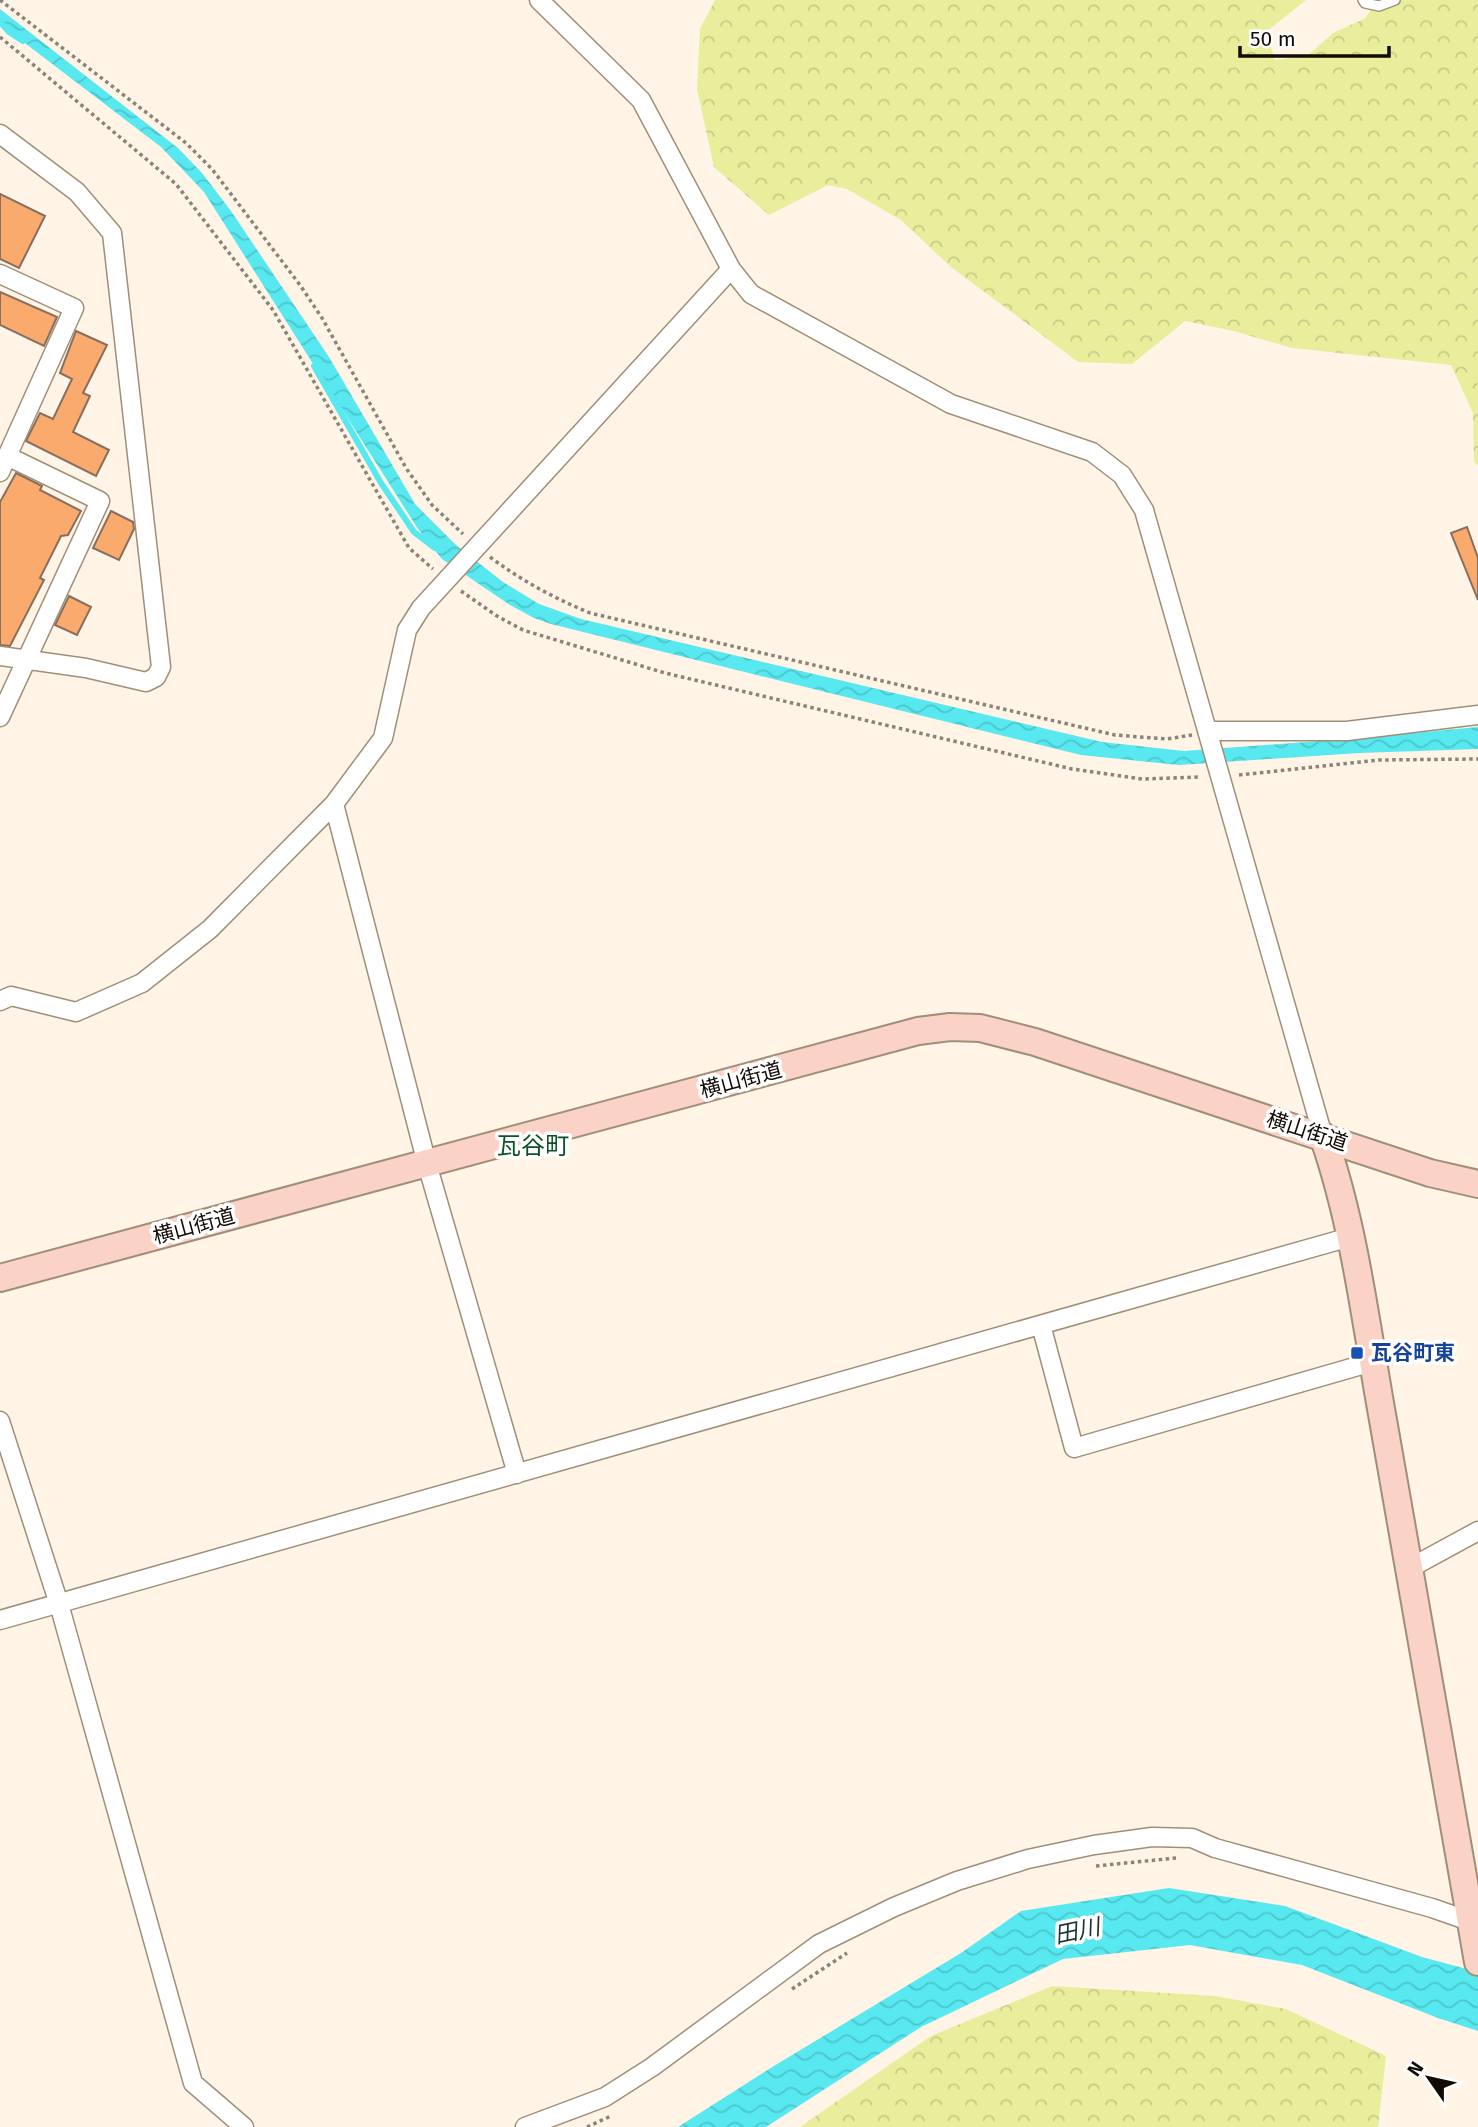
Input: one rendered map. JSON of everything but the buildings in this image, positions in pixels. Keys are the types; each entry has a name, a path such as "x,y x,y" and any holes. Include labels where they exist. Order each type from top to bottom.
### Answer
{"street":[{"path":"539,0 642,100 731,269 751,294 951,404 1092,452 1122,475 1144,510 1334,1167 1373,1362 1474,1925 1478,1962"},
{"path":"0,134 77,192 112,233 161,667 156,677 146,682 86,668 0,656"},
{"path":"0,1001 11,996 76,1012 142,983 210,929 334,804 383,738 407,630 421,608 731,269"},
{"path":"0,274 74,308 4,464 100,501 0,717"},
{"path":"1207,731 1347,731 1478,715"},
{"path":"334,804 427,1164 517,1474"},
{"name":"横山街道","path":"0,1278 918,1031 950,1027 980,1028 1035,1042 1430,1172 1478,1184"},
{"path":"0,1620 1350,1237"},
{"path":"1041,1325 1074,1448 1373,1362"},
{"path":"0,1421 59,1604 193,2083 244,2127"},
{"path":"1410,1568 1478,1531"},
{"path":"525,2127 605,2097 652,2067 819,1944 894,1907 957,1881 1028,1859 1152,1837 1192,1838 1215,1848 1432,1908 1474,1925"}],"lane":[{"path":"1363,0 1365,3 1379,6 1395,0"}],"path":[{"path":"0,37 176,184 273,310 409,548 446,580 497,616 523,630 665,673 1072,769 1142,779 1221,777 1379,760 1478,759"},
{"path":"1088,1866 1177,1858"},
{"path":"785,1994 853,1950"},
{"path":"587,2127 612,2116"}],"green space":[{"path":"715,0 1306,0 1266,32 1275,60 1307,56 1333,33 1366,18 1376,0 1478,0 1478,466 1474,462 1473,413 1451,365 1292,348 1234,331 1185,321 1132,364 1078,362 951,267 901,220 847,189 828,185 769,215 714,167 697,89 700,29"},
{"path":"1052,1986 1215,1996 1286,2009 1386,2056 1378,2127 800,2127 931,2036"}],"water":[{"path":"0,9 178,148 202,173 231,211 329,357 415,504 456,545 503,582 539,604 581,619 1102,742 1184,751 1478,727 1478,749 1359,753 1179,765 1081,755 534,618 442,559 418,529 204,192 161,147 0,24"},
{"name":"田川","path":"1169,1888 1285,1906 1422,1957 1478,1972 1478,2031 1302,1965 1190,1945 1063,1959 921,2027 766,2127 678,2127 961,1953 1021,1911"}],"waterway":[{"path":"0,22 23,41"},
{"path":"314,366 381,483 414,532 435,548"}],"place":[{"name":"瓦谷町東","path":"1357,1353"}],"district":[{"name":"瓦谷町","path":"533,1146"}]}
